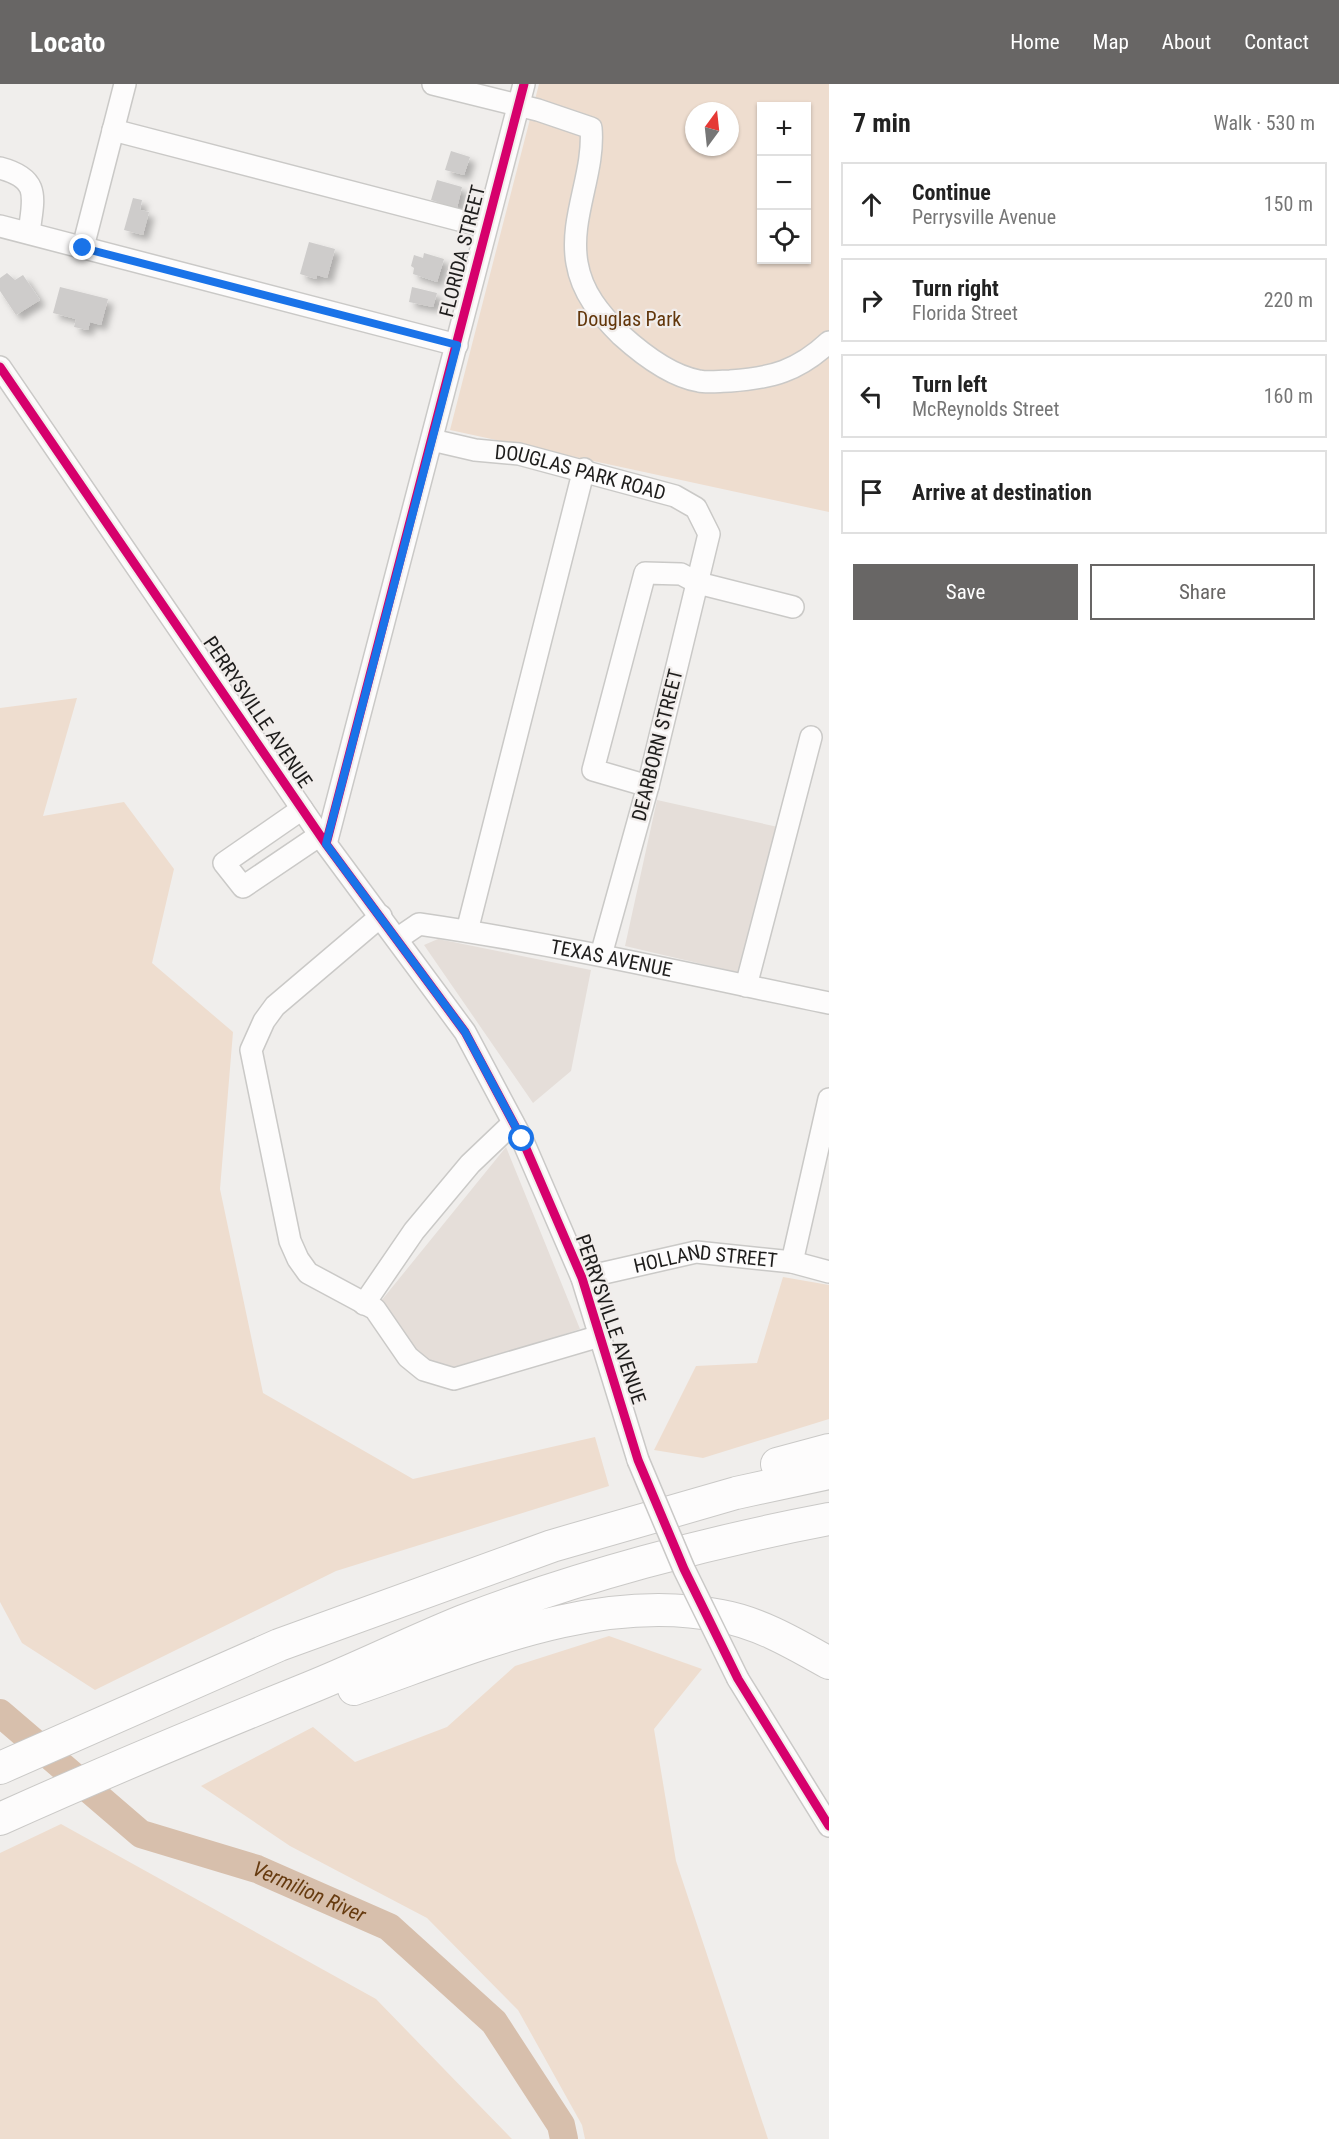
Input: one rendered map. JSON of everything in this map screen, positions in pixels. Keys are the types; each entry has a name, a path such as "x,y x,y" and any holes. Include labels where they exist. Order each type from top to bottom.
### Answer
{"highway":[{"path":"279,1645 331,1614 478,1554 549,1529 829,1450"},
{"path":"0,1768 279,1645 552,1546 736,1493 829,1473"},
{"path":"317,1693 464,1621 624,1568 780,1528 829,1519"},
{"path":"0,1819 150,1752 317,1693 511,1635 598,1614 665,1610 722,1616 785,1637 829,1663"}],"street":[{"path":"83,248 125,84"},
{"path":"433,84 519,106 591,128 593,149 577,234 577,263 591,304 632,345 669,371 699,381 763,379 786,372 829,342"},
{"name":"FLORIDA STREET","path":"323,840 432,440 524,84"},
{"path":"113,130 486,227"},
{"path":"0,168 13,171 31,187 34,198 29,233"},
{"path":"0,226 457,345"},
{"name":"PERRYSVILLE AVENUE","path":"0,367 323,840 465,1032 513,1123 582,1278 638,1460 684,1569 738,1679 829,1826"},
{"name":"DOUGLAS PARK ROAD","path":"432,440 475,450 519,454 584,469 675,496 696,508 709,534"},
{"path":"467,931 584,469"},
{"name":"DEARBORN STREET","path":"602,955 648,786 709,534"},
{"path":"648,786 593,770 645,573 681,574 698,583 793,607"},
{"path":"746,986 811,737"},
{"path":"302,809 224,863 243,887 323,840"},
{"path":"381,916 275,1006 264,1021 251,1050 290,1241 298,1259 309,1273 375,1309 408,1357 424,1370 454,1379 600,1336"},
{"name":"TEXAS AVENUE","path":"397,939 419,924 467,931 602,955 829,1003"},
{"path":"792,1262 825,1134 829,1099"},
{"path":"364,1304 414,1231 470,1164 513,1123"},
{"name":"HOLLAND STREET","path":"582,1278 696,1252 792,1262 829,1272"}],"shaded area":[{"path":"657,800 787,829 749,975 625,946"},
{"path":"438,939 591,970 571,1071 533,1103 424,945"},
{"path":"506,1147 580,1329 459,1369 420,1357 381,1301"}],"green space":[{"name":"Douglas Park","path":"539,84 829,84 829,512 450,430"},
{"path":"77,698 43,816 124,802 174,869 152,963 233,1032 220,1189 263,1393 413,1479 595,1437 609,1486 336,1571 95,1690 22,1643 0,1602 0,708"},
{"path":"783,1277 829,1285 829,1419 703,1458 654,1450 696,1366 757,1363"},
{"path":"609,1636 702,1669 654,1729 676,1861 768,2139 585,2139 582,2125 518,2010 427,1918 290,1846 201,1786 313,1727 355,1762 447,1727 515,1666"},
{"path":"61,1824 376,1999 512,2139 0,2139 0,1853"}],"building":[{"path":"451,151 470,157 464,175 445,170"},
{"path":"437,180 462,187 457,208 431,200"},
{"path":"133,198 142,200 140,210 149,212 143,235 124,230"},
{"path":"309,242 335,249 327,278 317,275 316,279 300,274"},
{"path":"424,253 444,259 437,282 413,274 414,268 411,266 414,255 423,258"},
{"path":"7,273 15,280 23,275 40,300 16,315 0,291 0,278"},
{"path":"60,287 108,299 101,325 90,322 88,330 74,327 76,319 53,313"},
{"path":"412,287 437,293 433,307 409,302"}],"waterway":[{"name":"Vermilion River","path":"0,1713 141,1834 257,1869 389,1927 494,2022 561,2125 564,2139"}],"cycle path":[{"path":"326,844 524,84"},
{"path":"0,367 326,844 465,1032 522,1139 582,1278 638,1460 684,1569 738,1679 829,1826"}],"route":[{"path":"83,248 457,345 326,844 465,1032 522,1139"}]}
